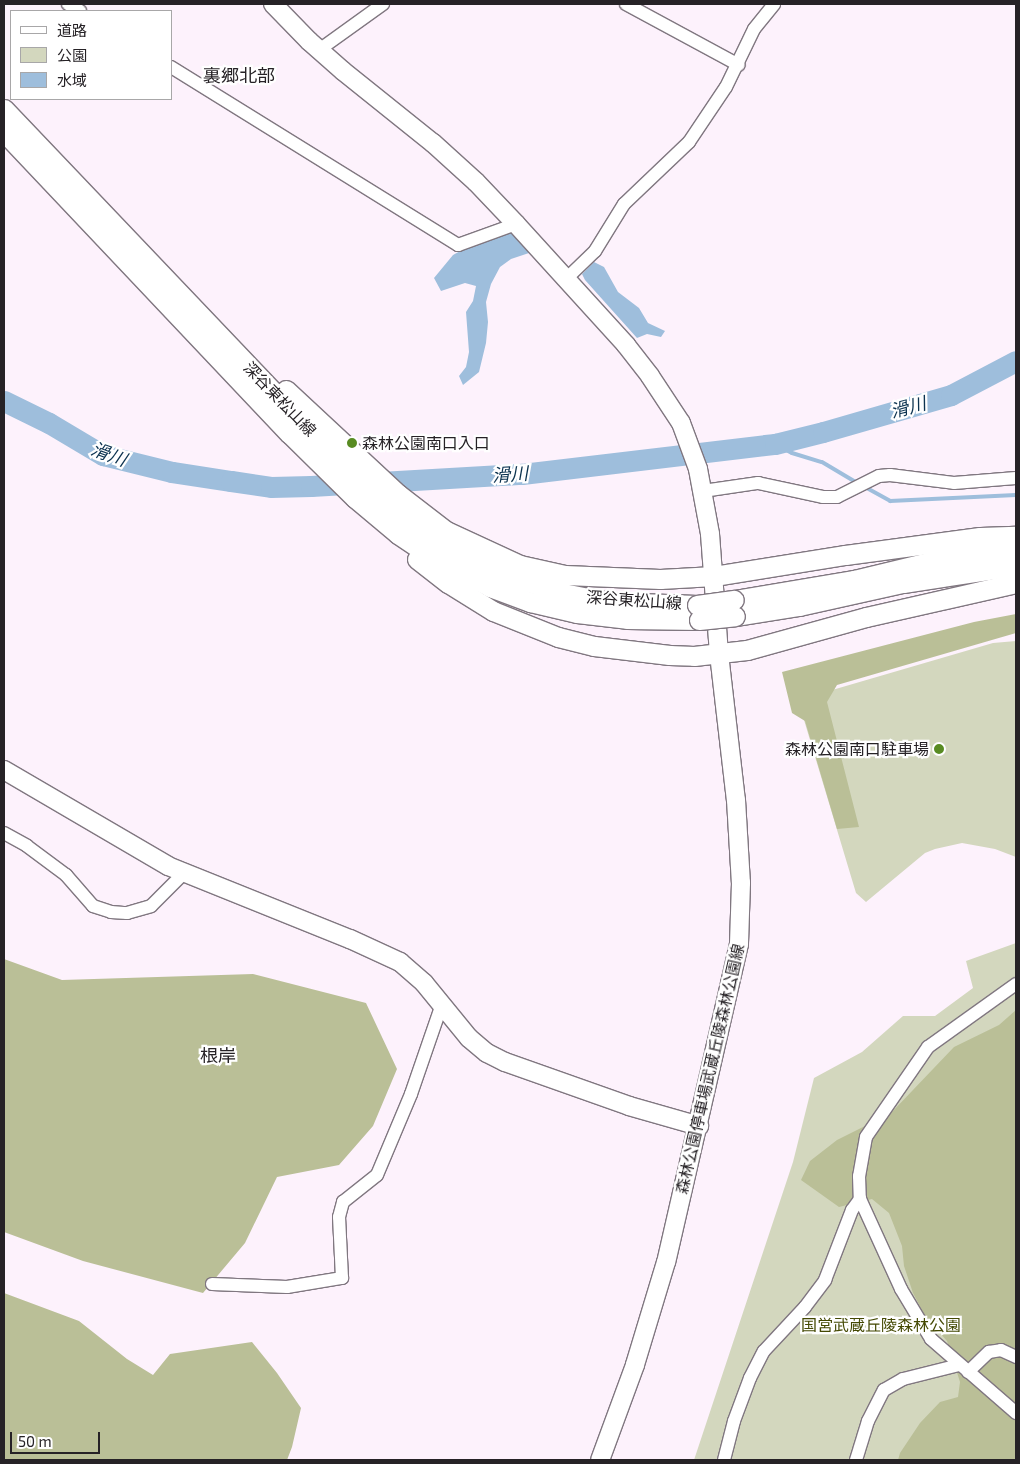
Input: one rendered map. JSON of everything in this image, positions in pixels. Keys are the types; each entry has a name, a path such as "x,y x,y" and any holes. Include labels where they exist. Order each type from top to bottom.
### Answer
{"main road":[{"name":"深谷東松山線","path":"4,109 329,450 382,500 428,536 465,556 515,579 558,592 609,602 698,613"},
{"name":"深谷東松山線","path":"4,132 254,396 356,498 398,534 431,556 490,587 530,602 577,613 628,619 734,608 945,558 1016,550"},
{"name":"深谷東松山線","path":"240,358 281,386 398,494 429,519 446,531 520,565 565,575 660,579 714,576 845,555 980,538 1016,536"},
{"name":"深谷東松山線","path":"254,396 302,462 372,526 448,583 492,611 558,637 594,646 669,655 719,654 747,650 866,617 1016,583"},
{"name":"深谷東松山線","path":"734,608 799,606 904,583 1016,566"}],"street":[{"name":"森林公園停車場武蔵丘陵森林公園線","path":"273,4 319,50 433,143 476,182 626,345 650,376 681,422 701,484 714,576 719,654 736,800 741,884 739,935 727,1001 666,1262 635,1365 600,1460"},
{"path":"319,50 384,4"},
{"path":"626,4 738,65"},
{"path":"566,279 595,250 624,204 689,142 726,87 754,29 774,4"},
{"path":"172,69 458,245 516,224"},
{"path":"701,484 758,483 823,497 836,497 879,476 890,475 954,483 1016,478"},
{"path":"4,770 168,866 376,950 400,962 424,984 469,1038 487,1053 505,1062 629,1106 699,1126"},
{"path":"4,833 27,846 66,875 93,906 111,912 127,912 151,906 184,873"},
{"path":"1016,984 928,1047 866,1137 859,1176 860,1199 901,1289 931,1340 1016,1413"},
{"path":"212,1284 286,1287 342,1278 339,1216 343,1202 377,1176 411,1094 442,1004"},
{"path":"724,1460 734,1421 761,1358 825,1280 852,1210 860,1199"},
{"path":"856,1460 868,1421 884,1390 903,1380 964,1368 989,1352 1001,1350 1016,1357"}],"green space":[{"path":"1016,614 1016,633 837,685 827,702 859,827 837,829 805,721 792,713 782,672 974,622"},
{"path":"1016,641 1016,857 995,849 962,843 935,849 925,853 866,902 856,893 798,700 993,643"},
{"name":"国営武蔵丘陵森林公園","path":"1016,943 1016,1460 694,1460 793,1162 814,1078 862,1052 903,1016 935,1016 973,988 966,961"},
{"path":"4,959 62,980 253,974 366,1003 397,1069 373,1126 339,1165 277,1177 245,1243 203,1293 83,1261 4,1232"},
{"path":"1016,1010 1016,1460 898,1460 900,1453 920,1423 940,1402 958,1397 960,1382 947,1341 925,1316 913,1293 904,1266 902,1246 889,1213 872,1199 839,1207 801,1180 810,1161 837,1140 891,1113 954,1047 999,1025"},
{"path":"4,1293 79,1321 127,1359 153,1375 170,1354 252,1342 277,1373 301,1408 287,1460 4,1460"}],"water":[{"path":"511,232 529,253 511,259 500,267 491,284 486,302 488,322 486,343 479,372 463,385 459,376 466,367 469,352 466,312 473,301 476,286 465,283 441,291 434,278 453,255"},
{"path":"594,262 604,267 618,292 639,308 648,323 665,331 661,337 647,334 637,338 585,280 582,274"}],"waterway":[{"name":"滑川","path":"4,401 49,423 103,455 172,472 271,487 311,486 522,474 775,444 951,395 1016,361"},
{"path":"775,444 792,453 822,462 859,484"},
{"path":"865,487 890,501 1016,495"}],"place":[{"name":"森林公園南口入口","path":"352,443"},
{"name":"森林公園南口駐車場","path":"939,749"}],"district":[{"name":"裏郷北部","path":"239,75"},
{"name":"根岸","path":"218,1055"}]}
